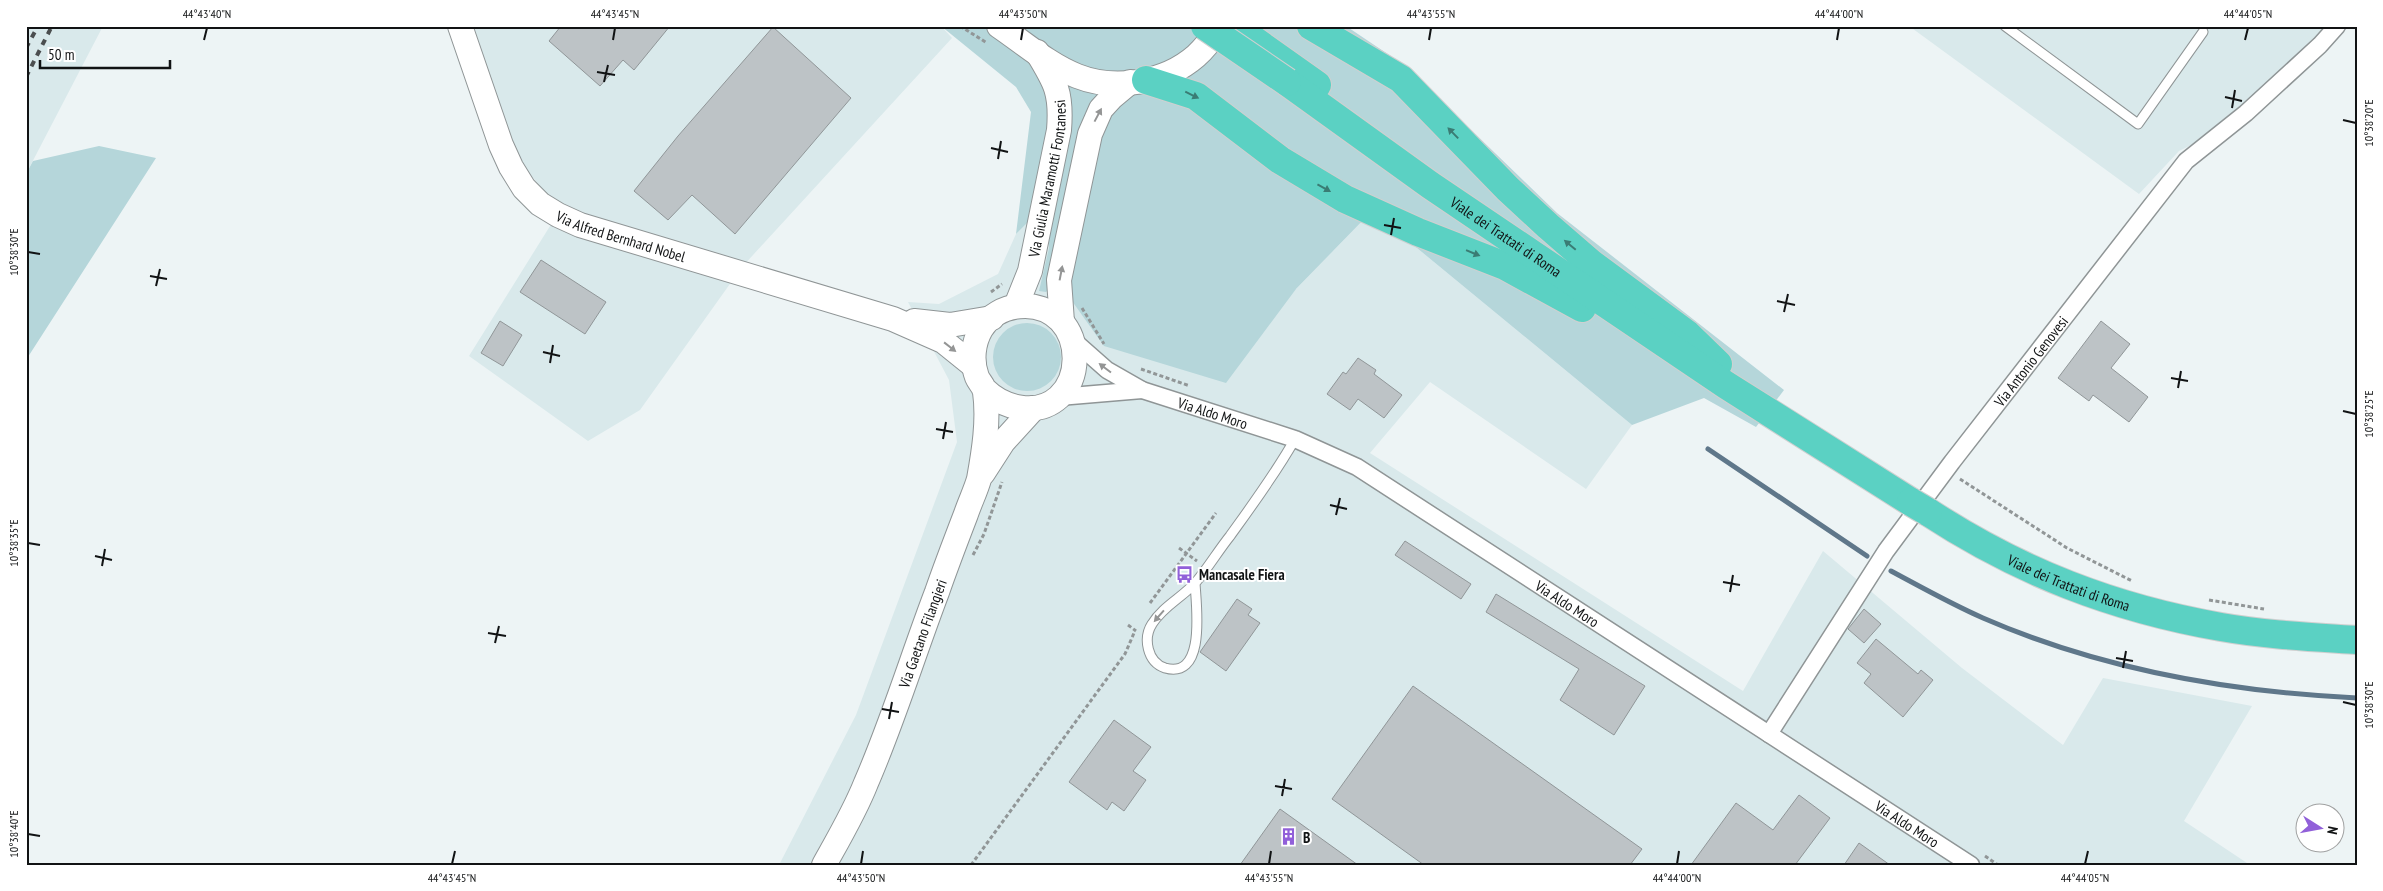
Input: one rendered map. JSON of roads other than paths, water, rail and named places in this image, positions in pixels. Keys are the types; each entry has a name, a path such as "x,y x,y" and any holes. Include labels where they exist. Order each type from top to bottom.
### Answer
{"highway":[{"name":"Viale dei Trattati di Roma","path":"1205,26 1291,76"},
{"name":"Viale dei Trattati di Roma","path":"1234,26 1291,76 1430,185 1728,380 1792,427 1813,438 1919,507 2002,557 2079,590 2120,604 2222,628 2357,640"},
{"path":"1311,26 1401,79 1508,189 1548,226 1592,264 1687,334 1728,380"},
{"path":"1138,81 1196,96 1280,160 1345,200 1418,232 1505,266 1554,291 1661,356 1728,380"}],"street":[{"name":"Via Alfred Bernhard Nobel","path":"460,26 501,145 524,188 540,204 580,225 893,319 943,341 974,366"},
{"path":"994,36 1037,52 1076,76 1091,80 1138,81 1166,75 1196,56 1221,26"},
{"name":"Via Antonio Genovesi","path":"1769,734 1886,551 1946,470 2186,161 2246,113 2320,45 2337,26"},
{"name":"Via Giulia Maramotti Fontanesi","path":"1016,306 1030,271 1060,122 1059,97 1056,83 1037,52"},
{"name":"Via Giulia Maramotti Fontanesi","path":"1067,331 1059,280 1090,134 1101,109 1112,96 1138,81"},
{"path":"1016,306 1041,308 1067,331 1076,360 1071,378 1059,397 1034,408 1012,407 1001,403 984,389 977,378 974,366 976,339 988,307 1007,309 1016,306"},
{"name":"Via Alfred Bernhard Nobel","path":"893,319 950,325 988,307"},
{"name":"Via Aldo Moro","path":"1067,331 1107,370 1142,390 1294,439 1356,467 1971,865"},
{"name":"Via Gaetano Filangieri","path":"978,481 986,422 984,389"},
{"name":"Via Aldo Moro","path":"1059,397 1142,390"},
{"name":"Via Gaetano Filangieri","path":"824,865 867,782 978,481 1003,442 1034,408"}],"lane":[{"path":"2005,26 2138,124 2203,32"},
{"path":"1195,583 1198,629 1195,650 1187,662 1180,668 1170,669 1161,667 1155,662 1147,645 1152,624 1166,607 1195,583 1275,474 1294,439"}],"waterway":[{"path":"1708,449 1867,556"},
{"path":"1891,571 1983,618 2027,636 2119,664 2166,675 2261,690 2357,698"}],"railway":[{"path":"26,48 38,26"},
{"path":"26,77 52,26"}],"place":[{"name":"Mancasale Fiera","path":"1185,574"},
{"name":"B","path":"1289,837"}]}
